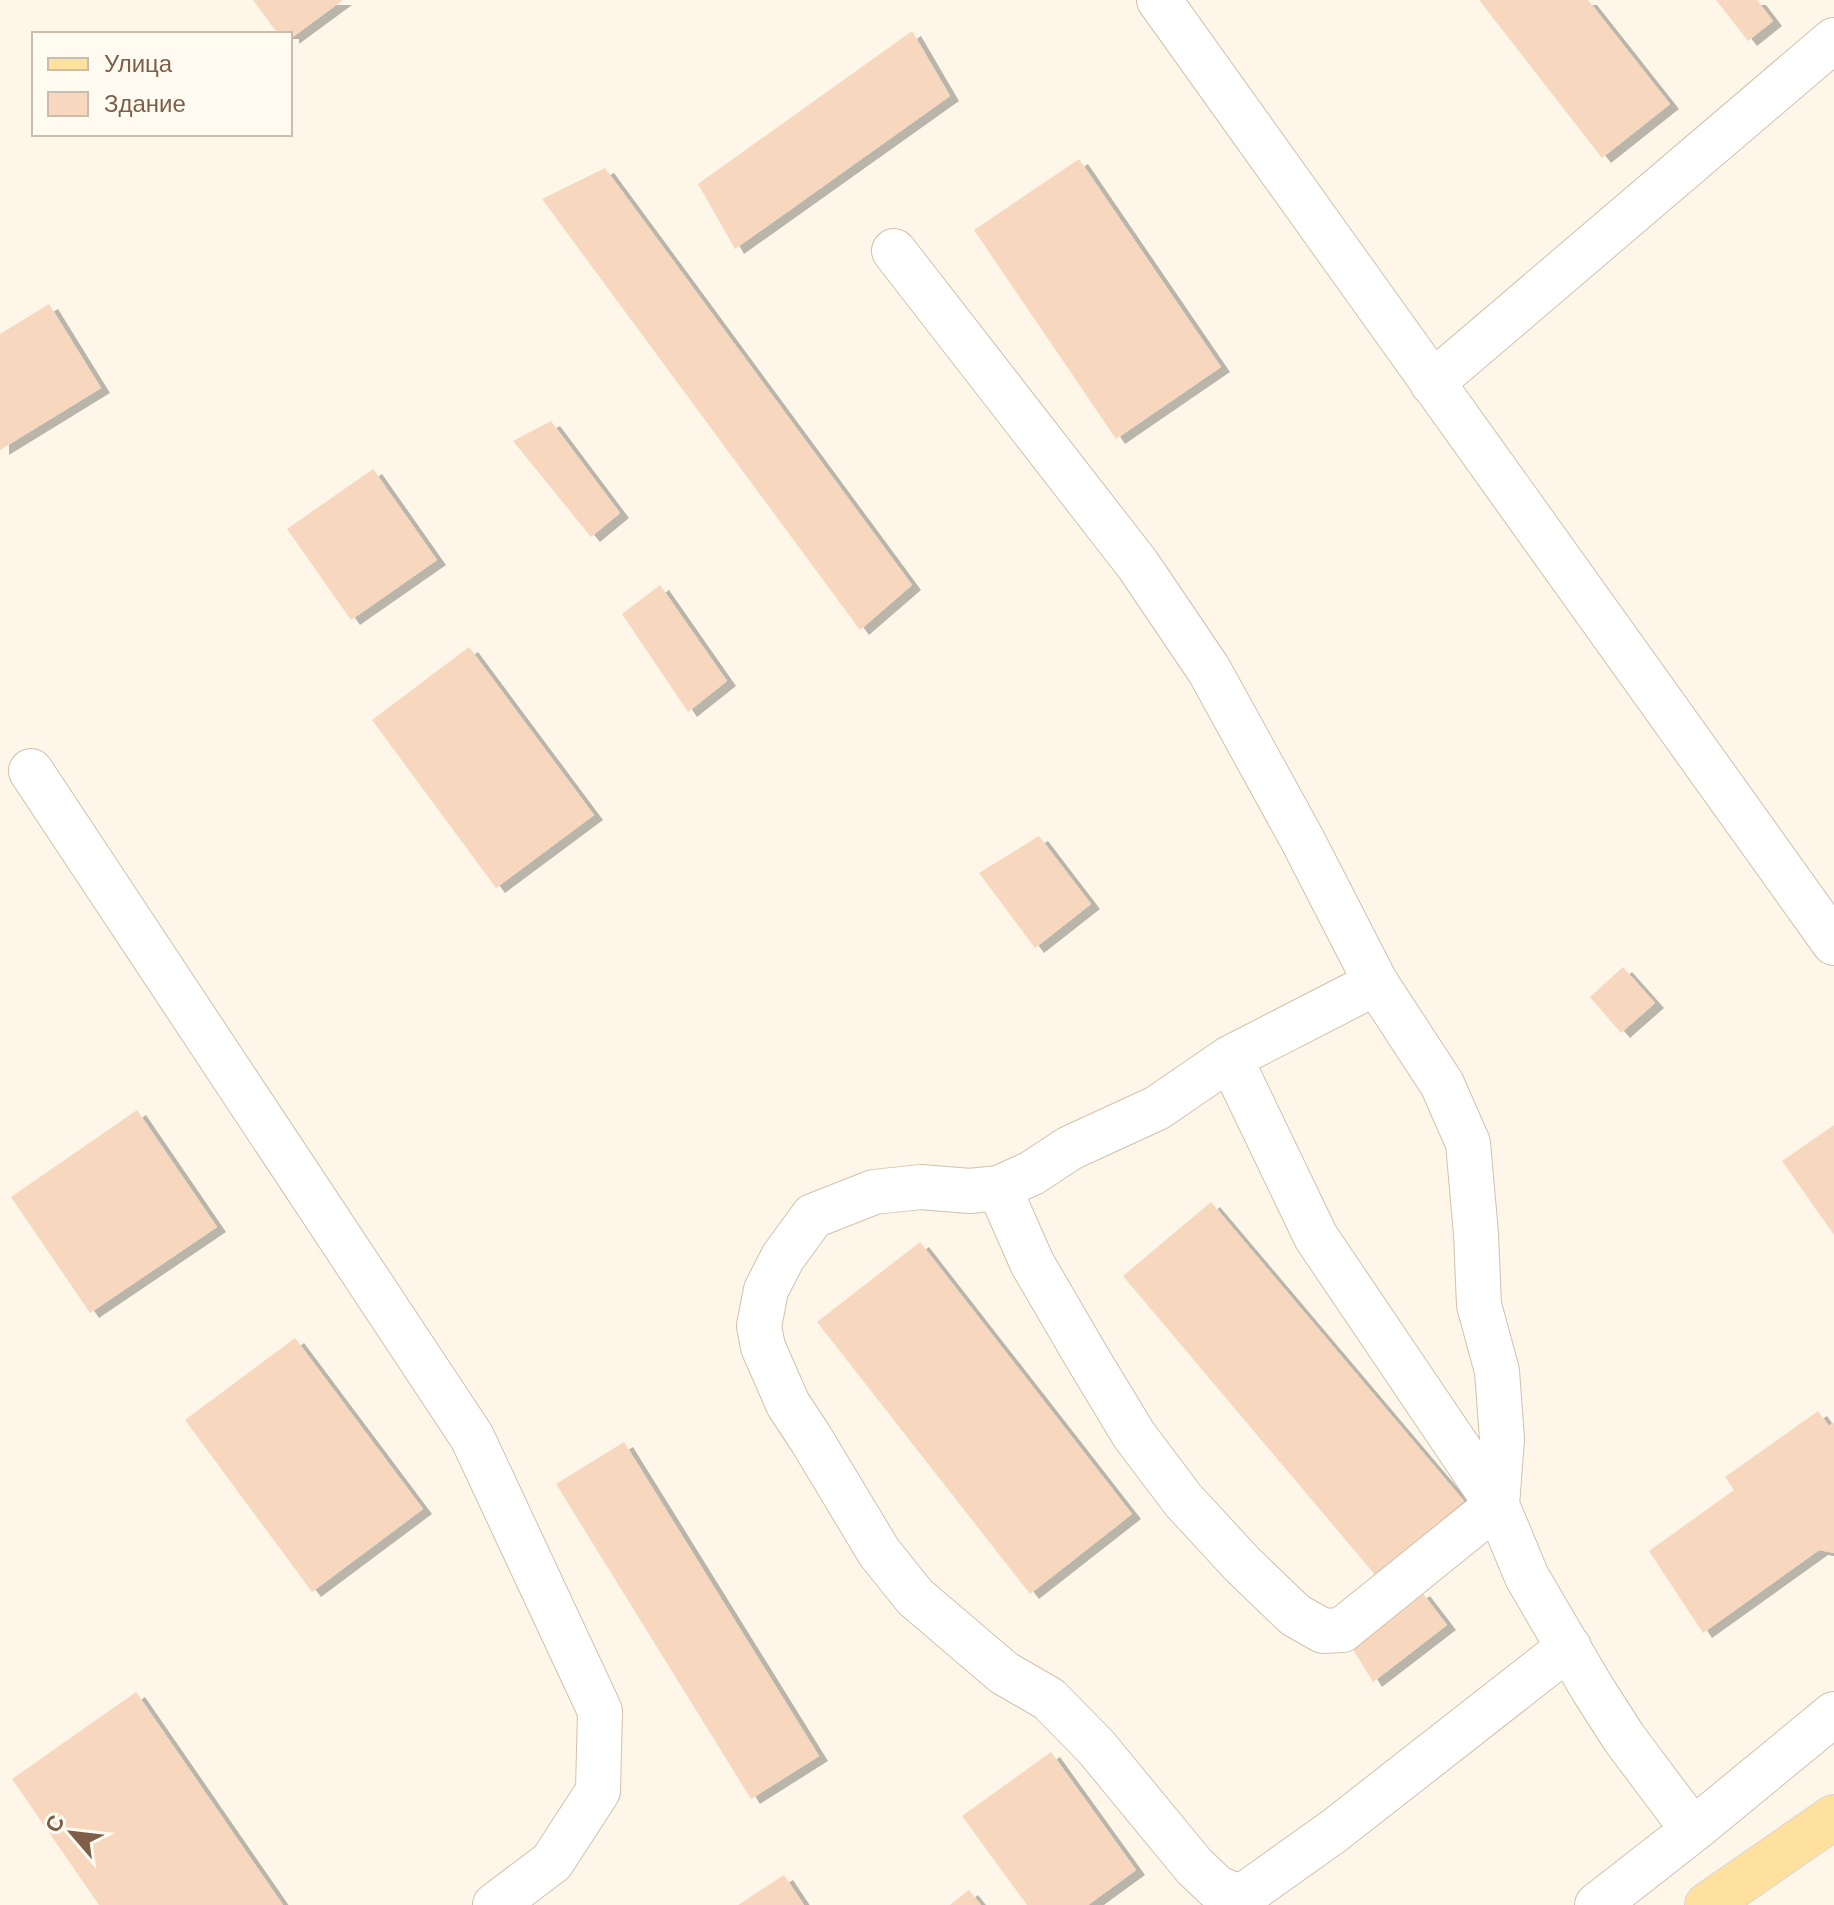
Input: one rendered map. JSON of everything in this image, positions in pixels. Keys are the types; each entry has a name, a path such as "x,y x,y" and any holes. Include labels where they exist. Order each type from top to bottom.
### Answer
{"main road":[{"path":"1707,1905 1834,1817"}],"lane":[{"path":"1159,0 1834,943"},
{"path":"1432,383 1834,40"},
{"path":"894,251 1138,565 1209,670 1302,839 1376,983 1442,1084 1468,1143 1479,1305 1497,1371 1502,1439 1497,1505 1342,1630 1323,1631 1295,1615 1183,1500 1134,1435 1032,1263 999,1188"},
{"path":"31,771 472,1437 600,1711 598,1791 552,1862 495,1905"},
{"path":"1376,983 1230,1058 1157,1108 1070,1148 1032,1173 999,1188 970,1191 921,1187 874,1192 813,1216 783,1257 766,1290 759,1326 763,1347 788,1404 879,1552 915,1597 1004,1673 1049,1699 1096,1747 1194,1866 1216,1887 1234,1895 1247,1893 1334,1831 1569,1647"},
{"path":"1230,1058 1316,1237 1497,1505 1527,1577 1592,1688 1624,1738 1693,1830"},
{"path":"1597,1905 1834,1714"}],"building":[{"path":"253,0 343,0 292,38 292,32 277,32"},
{"path":"1479,0 1588,0 1670,104 1602,158"},
{"path":"1716,0 1757,0 1773,21 1748,41"},
{"path":"912,31 950,96 735,249 698,184"},
{"path":"1079,159 1221,367 1116,439 974,230"},
{"path":"605,168 912,585 860,630 542,199"},
{"path":"49,304 101,388 0,450 0,334"},
{"path":"551,421 620,513 591,537 513,441"},
{"path":"373,469 437,560 351,620 287,529"},
{"path":"660,585 727,681 688,712 622,614"},
{"path":"469,647 594,815 496,888 372,720"},
{"path":"1039,836 1091,904 1035,948 979,873"},
{"path":"1623,967 1655,1003 1621,1033 1590,997"},
{"path":"137,1110 217,1227 90,1313 11,1197"},
{"path":"1834,1125 1834,1235 1782,1161"},
{"path":"1211,1202 1464,1501 1376,1576 1123,1276"},
{"path":"920,1242 1132,1514 1030,1594 817,1322"},
{"path":"295,1338 423,1509 312,1592 185,1420"},
{"path":"1818,1411 1829,1426 1834,1422 1834,1553 1819,1550 1703,1633 1649,1551 1734,1490 1725,1477"},
{"path":"624,1442 819,1756 751,1799 556,1484"},
{"path":"1421,1591 1447,1625 1373,1682 1349,1643"},
{"path":"136,1692 283,1905 99,1905 12,1779"},
{"path":"1051,1752 1136,1870 1088,1905 1027,1905 962,1816"},
{"path":"784,1875 804,1905 738,1905"},
{"path":"969,1890 981,1905 950,1905"}]}
